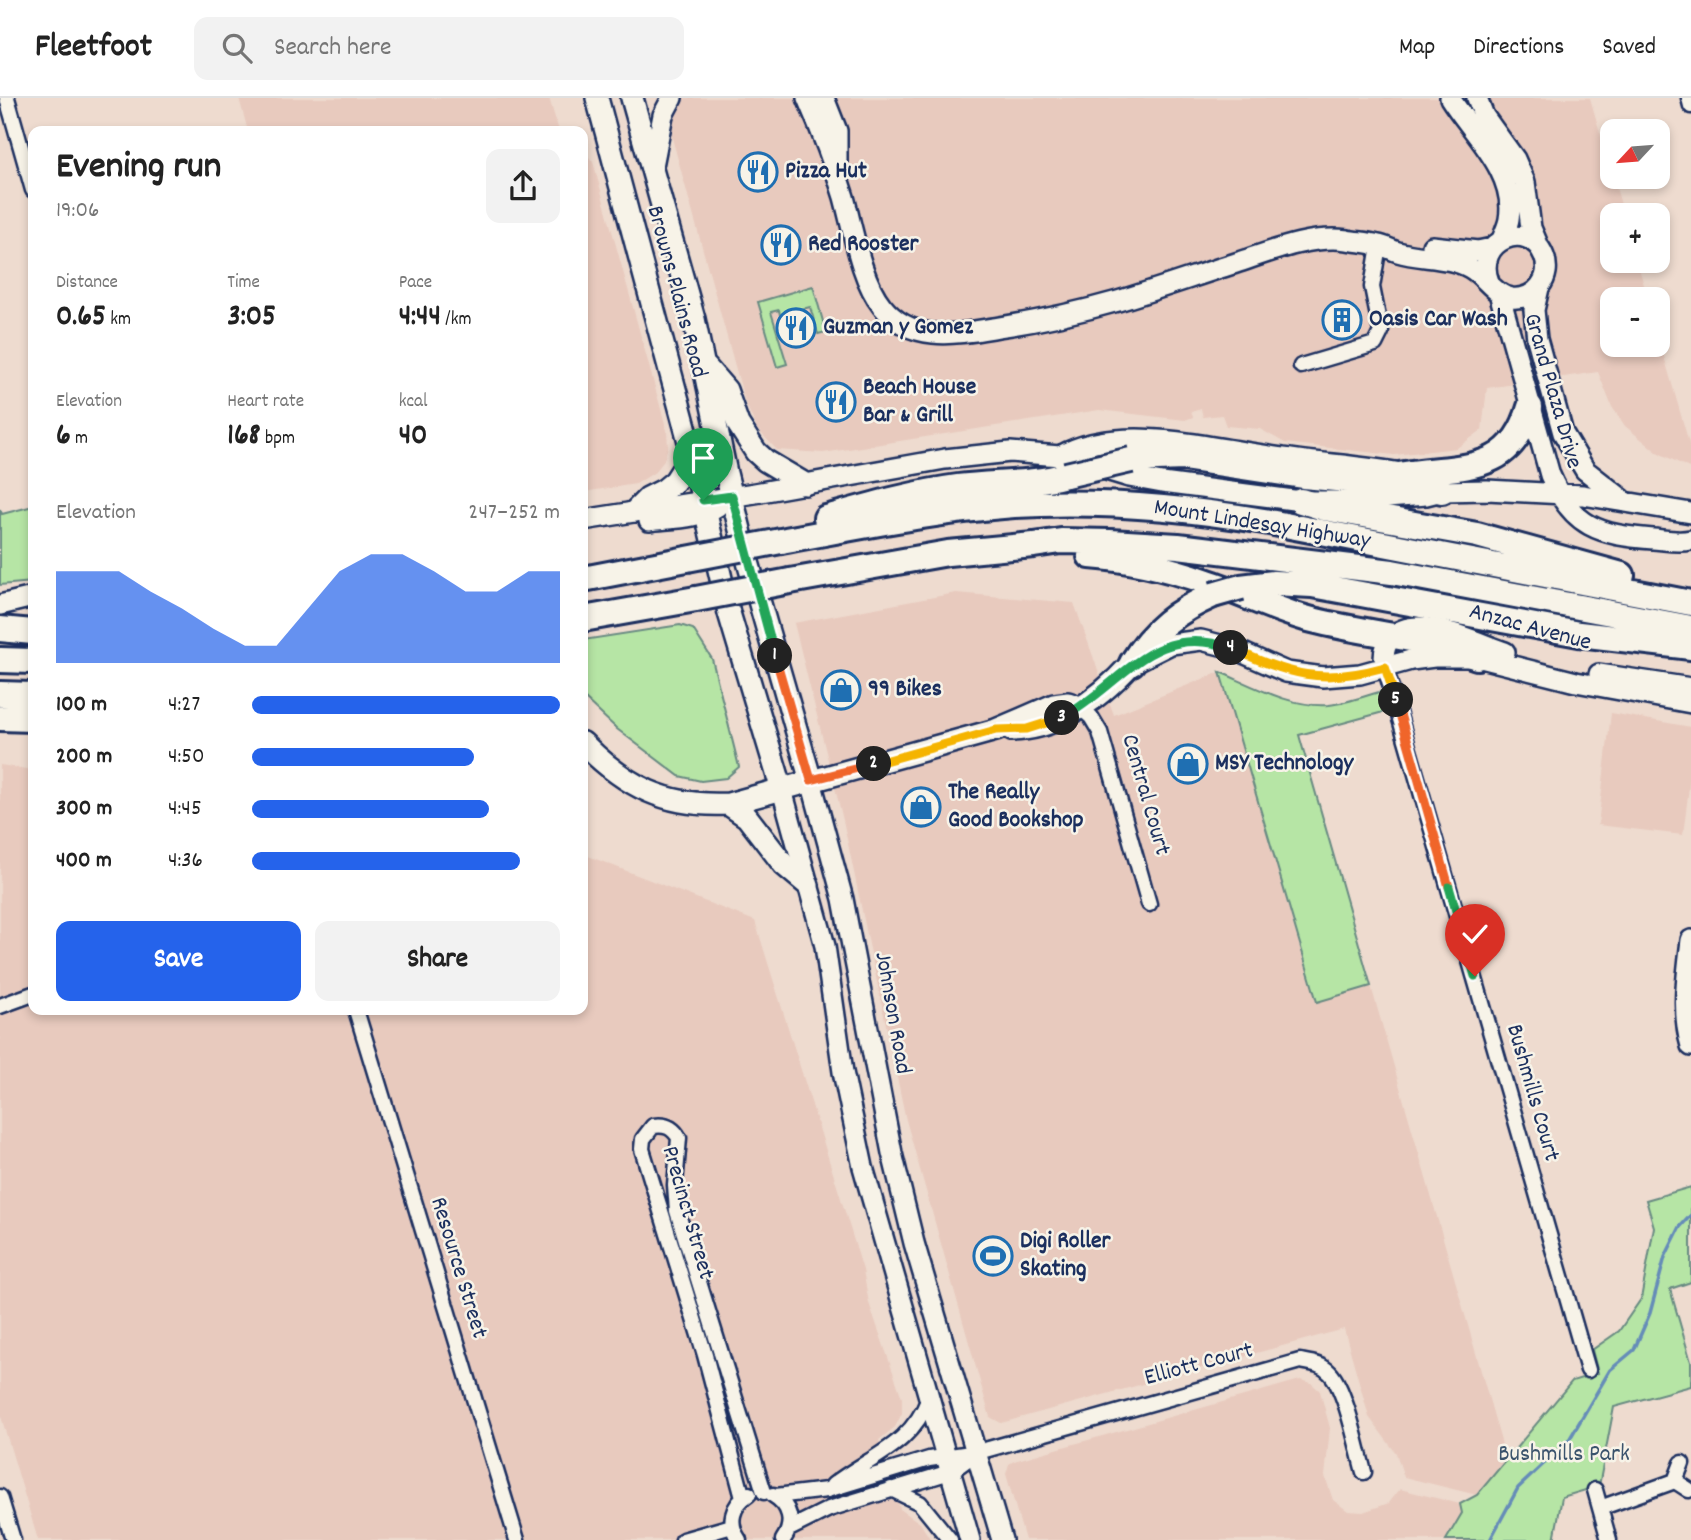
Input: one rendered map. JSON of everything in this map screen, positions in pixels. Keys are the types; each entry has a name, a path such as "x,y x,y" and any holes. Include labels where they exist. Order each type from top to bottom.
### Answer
{"highway":[{"path":"1369,483 1381,477 1469,466 1504,453 1519,437 1530,407"},
{"path":"781,541 792,527 893,500 957,487 1037,482 1063,465 1183,458 1442,491"},
{"path":"1301,501 1324,508 1477,535 1679,590 1691,601"},
{"name":"Mount Lindesay Highway","path":"588,578 929,514 1100,503 1199,510 1691,601"},
{"name":"Mount Lindesay Highway","path":"588,618 948,552 1061,541 1110,541 1298,559 1436,579 1690,640"},
{"path":"1034,545 1076,554 1116,558 1173,571 1307,618 1455,649 1477,657"},
{"path":"1132,663 1146,641 1160,626 1194,604 1241,587 1273,583 1311,585 1589,635 1690,640"},
{"path":"0,629 28,632"},
{"path":"0,660 28,661"},
{"path":"0,694 28,695"},
{"path":"0,718 28,719"}],"main road":[{"name":"Browns Plains Road","path":"598,98 704,506"},
{"name":"Browns Plains Road","path":"632,98 653,166 704,364 732,496"},
{"path":"653,166 663,115 672,98"},
{"path":"807,98 838,179 870,286 881,305 895,320 918,332 948,335 1041,320 1118,301 1298,244 1339,239 1378,245 1399,253 1442,259 1469,267 1494,288 1515,298 1532,293 1539,288 1547,272 1544,254 1531,228 1525,182 1515,159 1484,116 1477,98"},
{"path":"824,98 837,131 838,179"},
{"path":"1450,98 1492,157 1507,188 1510,217 1485,265 1494,288"},
{"path":"1378,245 1401,242 1478,251 1522,237 1539,247"},
{"name":"Grand Plaza Drive","path":"1494,288 1557,493 1571,511 1595,528 1623,537 1689,542"},
{"name":"Grand Plaza Drive","path":"1539,288 1534,310 1537,340 1563,433 1585,470 1626,502"},
{"path":"704,364 726,390 738,424 756,452 805,484"},
{"path":"1063,465 1074,448 1125,440 1168,441 1406,474"},
{"path":"635,511 648,498 675,481 691,449"},
{"name":"Mount Lindesay Highway","path":"588,531 704,506 732,496 977,455 1032,452 1063,465 1140,479 1301,501 1371,499 1426,495 1442,491 1487,490 1557,493 1691,513"},
{"name":"Johnson Road","path":"732,496 843,899 892,1153 914,1243 1002,1540"},
{"path":"704,506 729,613 825,946 843,1072 863,1167 970,1540"},
{"name":"Mount Lindesay Highway","path":"588,519 635,511 704,506"},
{"path":"3,601 28,598"},
{"name":"Anzac Avenue","path":"1393,635 1407,628 1422,626 1563,668 1691,688"},
{"path":"1385,667 1387,644 1393,635"},
{"name":"Anzac Avenue","path":"1080,707 1107,688 1132,663 1171,644 1201,640 1232,648 1286,672 1308,676 1341,677 1434,657 1477,657 1576,682 1691,704"},
{"path":"588,748 617,774 641,789 667,799 692,804 728,804 996,730 1027,729 1063,717 1080,707"},
{"path":"728,804 747,817 784,865 808,885"},
{"path":"1691,940 1686,985 1686,1013 1691,1046"}],"street":[{"path":"7,98 28,172"},
{"path":"1689,98 1691,106"},
{"path":"1301,366 1375,344 1381,332 1372,288 1378,245"},
{"name":"Bushmills Court","path":"1385,667 1588,1370"},
{"name":"Central Court","path":"1080,707 1091,717 1100,732 1149,904"},
{"path":"0,1006 28,996"},
{"name":"Resource Street","path":"358,1015 517,1540"},
{"name":"Precinct Street","path":"743,1498 726,1431 642,1149 643,1139 653,1126 665,1125 675,1131 679,1138 675,1185 677,1211 744,1427 770,1494 788,1510 786,1535"},
{"name":"Elliott Court","path":"978,1452 1300,1361 1316,1364 1330,1372 1339,1388 1364,1472"},
{"path":"827,1490 901,1441 923,1416 929,1398"},
{"path":"726,1431 744,1427"},
{"path":"786,1535 829,1509 891,1489 978,1452"},
{"path":"1600,1508 1675,1481 1682,1463"},
{"path":"739,1540 732,1526 733,1511 743,1498 750,1494 827,1490 948,1464"},
{"path":"1675,1481 1689,1490"},
{"path":"891,1489 920,1503 950,1540"},
{"path":"1595,1490 1609,1540"},
{"path":"0,1497 13,1540"},
{"path":"683,1540 732,1526"}],"shaded area":[{"path":"239,98 549,98 557,126 247,126"},
{"path":"661,98 1590,98 1600,132 1600,189 1616,189 1621,203 1600,203 1600,273 1640,273 1645,287 1600,287 1600,357 1664,357 1691,450 1691,469 1657,452 1625,426 1612,407 1598,372 1487,388 1482,430 1457,448 1394,455 1285,443 1260,429 1226,426 1222,415 1203,417 1201,409 1191,412 1193,417 1185,420 1099,410 823,453 777,450 757,429 745,402"},
{"path":"588,156 593,162 667,431 668,447 663,462 655,472 636,484 588,491"},
{"path":"956,593 1074,603 1114,715 1220,672 1316,1002 1371,986 1507,1462 1477,1495 1404,1477 1396,1453 1369,1417 1344,1329 1001,1423 990,1417 906,1120 843,820 794,623"},
{"path":"1611,713 1691,727 1691,771 1683,835 1598,825"},
{"path":"0,765 28,769 28,1015 588,1015 588,856 755,921 863,1270 869,1303 902,1398 902,1413 895,1427 879,1440 900,1509 920,1523 931,1540 38,1540 0,1413"},
{"path":"1300,1380 1311,1383 1320,1391 1330,1428 1325,1476 1333,1500 1348,1511 1363,1512 1389,1503 1400,1489 1460,1504 1462,1513 1446,1540 1025,1540 1006,1474 1009,1464 1014,1461"}],"green space":[{"path":"813,286 826,332 818,334 810,307 780,315 779,310 771,312 787,364 777,367 758,302"},
{"path":"28,507 28,582 0,585 0,509 2,514"},
{"path":"680,625 693,629 712,659 739,767 726,778 701,781 679,776 617,729 588,702 588,639"},
{"path":"1220,672 1287,700 1315,705 1342,703 1382,691 1387,711 1299,735 1371,986 1317,1002"},
{"name":"Bushmills Park","path":"1691,1187 1691,1282 1670,1289 1691,1362 1691,1386 1614,1407 1599,1486 1562,1497 1554,1540 1446,1540 1462,1513 1460,1504 1477,1495 1572,1381 1598,1373 1592,1350 1619,1331 1641,1299 1654,1227 1646,1200"}],"waterway":[{"path":"1490,1540 1518,1488 1569,1440 1610,1370 1634,1350 1650,1313 1665,1257 1680,1227 1691,1215"}],"place":[{"name":"Pizza Hut","path":"758,172"},
{"name":"Red Rooster","path":"781,245"},
{"name":"Oasis Car Wash","path":"1342,320"},
{"name":"Guzman y Gomez","path":"796,328"},
{"name":"Beach House Bar & Grill","path":"836,402"},
{"name":"99 Bikes","path":"841,690"},
{"name":"MSY Technology","path":"1188,764"},
{"name":"The Really Good Bookshop","path":"921,807"},
{"name":"Digi Roller Skating","path":"993,1256"}],"route":[{"path":"703,500 732,496 748,562 811,780 996,730 1027,729 1048,723 1063,717 1099,694 1132,663 1154,651 1185,640 1215,642 1286,672 1308,676 1341,677 1385,667 1475,976"}]}
